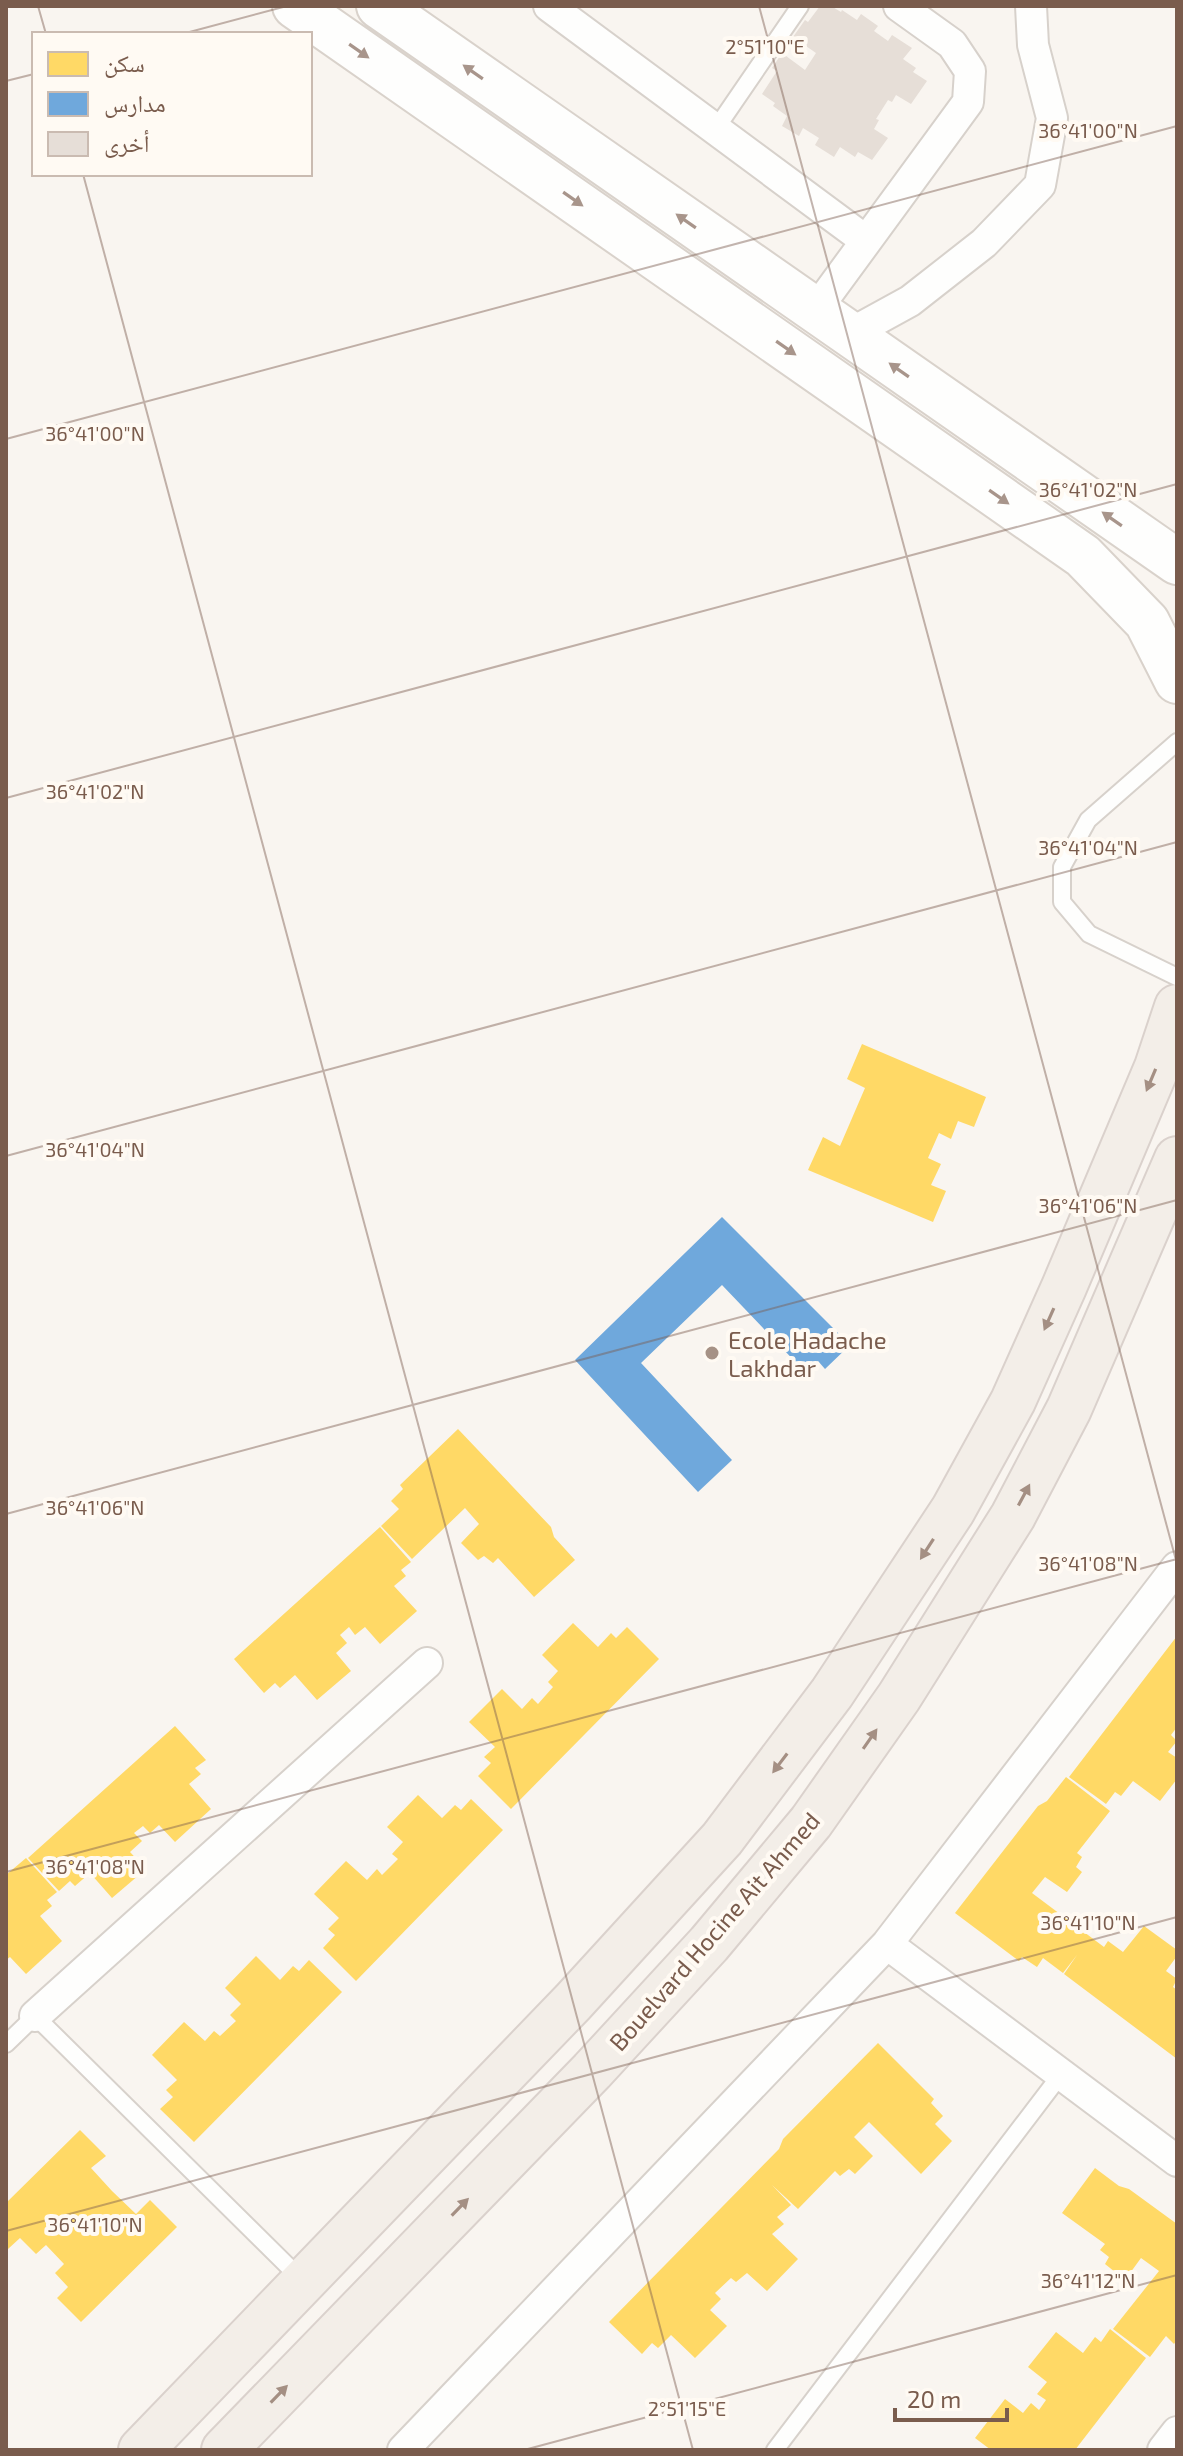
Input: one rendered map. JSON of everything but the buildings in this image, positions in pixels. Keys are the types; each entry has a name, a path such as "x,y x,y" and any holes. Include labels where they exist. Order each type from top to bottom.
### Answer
{"main road":[{"path":"141,2450 573,2002 722,1839 832,1693 953,1510 1013,1401 1157,1067 1177,1007"},
{"name":"Bouelvard Hocine Ait Ahmed","path":"224,2450 592,2071 709,1944 811,1822 899,1697 1013,1516 1069,1409 1177,1159"}],"street":[{"path":"295,6 1083,556 1147,622 1177,681"},
{"path":"379,6 1177,562"},
{"path":"549,6 865,240"},
{"path":"832,323 865,240 968,102 970,71 952,44 899,6"},
{"path":"832,323 910,301 972,253 1040,185 1052,118 1033,45 1031,6"},
{"path":"403,2450 887,1944 1177,1567"},
{"path":"35,2016 427,1663"},
{"path":"887,1944 1177,2161"},
{"path":"1163,2450 1177,2432"}],"lane":[{"path":"715,130 800,6"},
{"path":"1177,742 1088,820 1062,867 1062,902 1089,934 1177,977"},
{"path":"6,2044 35,2016 304,2282"},
{"path":"775,2450 1062,2073"}],"place":[{"name":"Ecole Hadache Lakhdar","path":"712,1353"}]}
